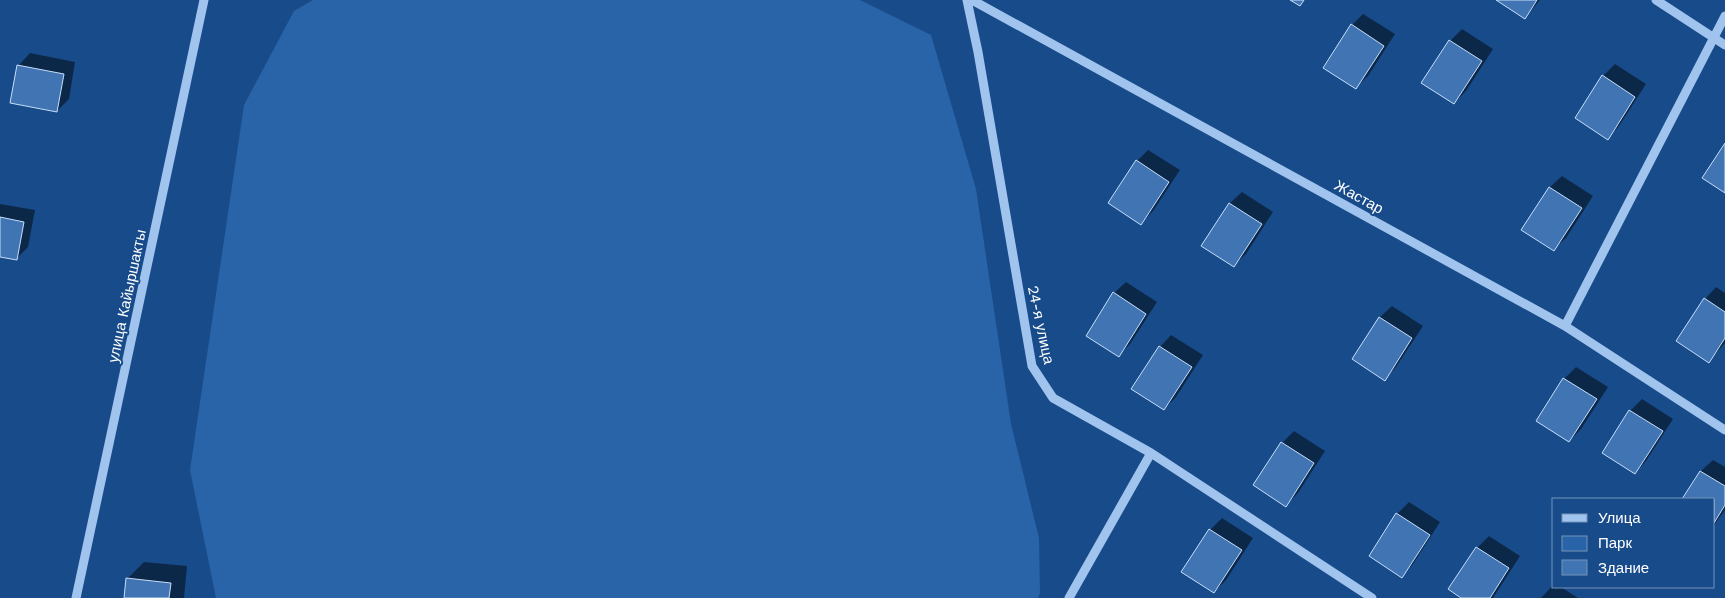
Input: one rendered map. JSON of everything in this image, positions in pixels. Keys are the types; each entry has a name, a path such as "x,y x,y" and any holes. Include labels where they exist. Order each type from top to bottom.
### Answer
{"street":[{"name":"улица Кайыршакты","path":"76,598 204,0"},
{"name":"24-я улица","path":"967,0 978,52 1032,366 1053,398 1151,453 1372,598"},
{"name":"Жастар","path":"972,0 1565,326 1725,430"},
{"path":"1656,0 1725,45"},
{"path":"1565,326 1725,16"},
{"path":"1069,598 1151,453"}],"green space":[{"path":"313,0 860,0 931,35 976,189 1011,424 1039,538 1040,593 1038,598 216,598 190,470 244,105 294,11"}],"building":[{"path":"1290,0 1304,0 1300,6"},
{"path":"1496,0 1537,0 1525,19"},
{"path":"1351,24 1384,46 1356,89 1323,68"},
{"path":"1449,40 1482,61 1454,104 1421,83"},
{"path":"17,65 64,74 57,112 10,103"},
{"path":"1602,75 1635,97 1608,140 1575,118"},
{"path":"1725,143 1725,193 1702,178"},
{"path":"1136,160 1169,182 1141,225 1108,203"},
{"path":"1549,187 1582,208 1554,251 1521,230"},
{"path":"1229,203 1262,224 1234,267 1201,246"},
{"path":"0,217 24,222 17,260 0,257"},
{"path":"1113,292 1146,314 1119,357 1086,336"},
{"path":"1704,298 1725,312 1725,338 1709,363 1676,341"},
{"path":"1379,317 1412,338 1385,381 1352,359"},
{"path":"1159,346 1192,367 1164,410 1131,389"},
{"path":"1563,378 1597,399 1569,442 1536,421"},
{"path":"1629,410 1663,431 1635,474 1602,453"},
{"path":"1281,442 1314,463 1286,507 1253,485"},
{"path":"1700,471 1725,486 1725,505 1715,521 1715,498 1683,498"},
{"path":"1396,513 1430,535 1402,578 1369,556"},
{"path":"1209,529 1242,550 1214,593 1181,572"},
{"path":"1476,547 1509,568 1490,598 1461,598 1448,589"},
{"path":"126,578 171,583 169,598 124,598"}]}
